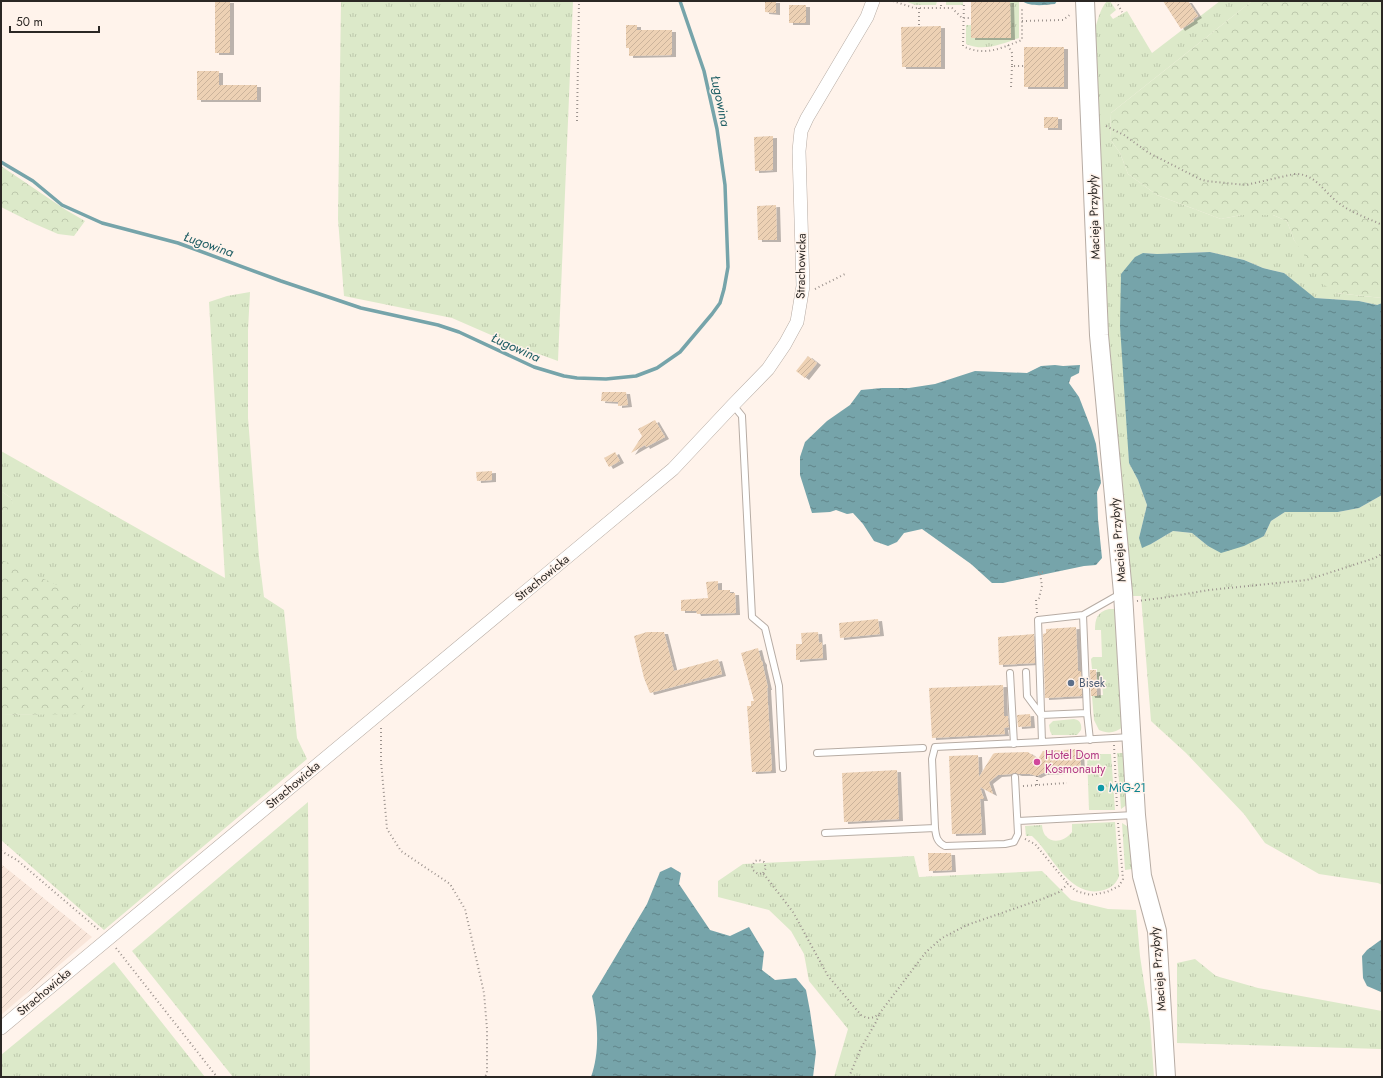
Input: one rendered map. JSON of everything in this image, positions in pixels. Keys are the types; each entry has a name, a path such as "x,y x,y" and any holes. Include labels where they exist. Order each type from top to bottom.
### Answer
{"street":[{"name":"Strachowicka","path":"1,1028 673,469 733,404 768,369 785,344 797,322 802,291 799,150 801,131 828,81 867,17 873,1"},
{"name":"Macieja Przybyły","path":"1086,1 1099,335 1123,597 1136,815 1142,876 1158,931 1166,1077"}],"lane":[{"path":"733,404 742,416 752,617 765,628 779,686 783,768"},
{"path":"1042,742 1038,620 1083,615 1123,597"},
{"path":"1083,615 1087,713 1090,740"},
{"path":"1026,672 1027,696 1041,715"},
{"path":"1010,673 1014,744"},
{"path":"1041,715 1087,713"},
{"path":"1015,777 1018,834 1014,842 1005,844 945,846 937,839 935,828 932,759 935,747 1132,737"},
{"path":"817,753 923,748"},
{"path":"1018,821 1136,815"},
{"path":"826,833 935,828"}],"path":[{"path":"577,121 579,1"},
{"path":"893,1 914,8 952,8 962,18 971,18"},
{"path":"941,1 941,8"},
{"path":"964,1 963,46 973,51 994,51 1022,40 1022,8"},
{"path":"1116,1 1122,12"},
{"path":"919,8 919,27"},
{"path":"1022,20 1063,20 1072,13"},
{"path":"1008,45 1012,53 1011,87"},
{"path":"1012,66 1024,66"},
{"path":"1091,123 1103,125 1124,135 1149,152 1206,181 1246,185 1285,175 1302,174 1314,179 1339,204 1348,210 1382,225"},
{"path":"802,291 813,290 847,273"},
{"path":"1123,597 1162,598 1209,590 1307,580 1375,558 1382,554"},
{"path":"1038,620 1036,600 1039,598 1042,586 1040,573"},
{"path":"380,713 387,829 401,851 450,884 465,908 484,992 487,1029 487,1073 485,1077"},
{"path":"1018,834 1036,844 1068,884 1076,891 1091,895 1107,892 1119,886 1122,879 1114,738"},
{"path":"1037,776 1037,785"},
{"path":"1016,786 1066,783"},
{"path":"1,851 17,860 96,927"},
{"path":"759,860 764,862 766,868 763,872 758,874 753,870 752,866 755,861 759,860"},
{"path":"763,872 793,912 828,976 861,1015 867,1018 874,1017 879,1014"},
{"path":"849,1077 861,1048 879,1014 926,952 942,938 967,925 1045,898 1059,892 1068,884"},
{"path":"108,939 217,1077"}],"shaded area":[{"path":"1,864 92,937 1,1015"}],"green space":[{"path":"341,1 573,1 558,361 514,345 452,318 344,296 338,219"},
{"path":"905,1 937,1 936,5 915,5"},
{"path":"946,1 963,1 963,5 946,5"},
{"path":"1010,1 1019,2 1019,38 1000,45 986,47 966,44 966,25 971,25 971,38 1010,38"},
{"path":"1107,1 1110,1 1116,10 1110,15 1113,19 1127,11 1152,53 1220,1 1252,1 1111,113 1110,139 1120,153 1128,174 1157,195 1221,219 1241,215 1273,215 1287,221 1294,240 1336,293 1382,298 1382,303 1377,305 1359,301 1314,298 1284,273 1263,268 1244,260 1210,252 1157,254 1143,253 1121,274 1129,463 1138,480 1147,505 1139,538 1151,544 1173,531 1192,533 1208,546 1264,536 1271,521 1285,512 1338,512 1359,508 1382,495 1382,885 1378,883 1319,874 1265,843 1244,814 1186,753 1151,721 1141,596 1128,596 1116,421 1107,340 1093,33 1100,12"},
{"path":"1252,1 1382,1 1382,298 1336,293 1323,284 1294,240 1287,221 1273,215 1241,215 1221,219 1157,195 1128,174 1120,153 1110,139 1111,113"},
{"path":"1,166 66,210 85,221 74,236 58,234 1,207"},
{"path":"250,292 248,330 248,418 259,557 264,597 284,610 297,738 307,759 104,930 1,840 1,715 85,713 2,560 1,512 13,506 11,498 1,491 1,451 225,578 209,302 227,296"},
{"path":"1,491 11,498 14,507 1,512"},
{"path":"1,558 2,560 77,594 85,714 1,715"},
{"path":"1109,609 1116,610 1123,727 1114,732 1099,730 1094,720 1092,696 1103,695 1102,681 1097,681 1097,669 1092,669 1091,659 1093,657 1102,657 1101,630 1095,630 1096,622 1099,614"},
{"path":"1074,719 1079,721 1081,726 1081,730 1077,735 1052,735 1049,725 1053,721"},
{"path":"1117,753 1125,753 1128,804 1121,809"},
{"path":"1087,754 1111,754 1115,810 1089,810"},
{"path":"308,802 310,1077 233,1077 132,951"},
{"path":"1115,822 1119,876 1113,885 1104,890 1093,891 1083,889 1074,884 1058,868 1032,836 1026,836 1025,826 1042,825 1043,831 1049,839 1058,841 1068,836 1072,832 1072,824"},
{"path":"1122,823 1130,828 1132,869 1125,870"},
{"path":"914,856 919,877 1042,871 1071,900 1108,909 1136,910 1140,956 1150,1022 1154,1077 834,1077 848,1029 809,981 804,954 791,931 769,910 718,897 718,881 743,864"},
{"path":"1195,959 1216,976 1258,988 1382,1011 1382,1049 1177,1043 1177,963"},
{"path":"114,962 205,1077 1,1077 1,1055"}],"water":[{"path":"1022,1 1057,1 1055,4 1038,5 1025,3"},
{"path":"1210,252 1244,260 1263,268 1284,273 1315,298 1359,301 1377,305 1382,303 1382,495 1359,508 1338,512 1285,512 1271,521 1264,536 1244,546 1221,553 1208,546 1192,533 1173,531 1142,548 1139,538 1147,505 1138,480 1129,463 1120,326 1121,274 1135,257 1143,253 1157,254"},
{"path":"1080,365 1079,373 1071,377 1069,383 1079,397 1096,444 1101,483 1097,492 1102,558 1096,565 1084,566 1003,583 992,583 971,564 922,529 904,533 897,542 888,546 874,541 863,524 853,513 847,514 836,510 830,512 812,513 800,475 800,457 805,442 827,421 850,405 861,390 909,388 935,384 975,371 1027,373 1041,366"},
{"path":"671,867 681,873 679,884 710,930 730,936 749,927 764,952 762,970 775,980 796,978 806,990 816,1052 813,1077 591,1077 597,1047 597,1026 592,996 647,904 660,872"},
{"path":"1382,939 1381,992 1367,986 1363,978 1362,956 1367,950"}],"building":[{"path":"215,1 230,1 230,53 215,53"},
{"path":"765,1 776,1 776,13 765,12"},
{"path":"971,1 1010,1 1011,38 971,38"},
{"path":"1163,1 1188,1 1198,16 1193,19 1194,21 1181,29"},
{"path":"789,5 806,5 806,23 789,23"},
{"path":"626,25 637,25 637,30 672,30 672,55 629,56 629,48 626,48"},
{"path":"941,26 941,67 902,67 901,27"},
{"path":"1024,47 1064,47 1064,87 1024,87"},
{"path":"197,71 219,71 219,85 257,85 257,100 197,100"},
{"path":"1044,117 1058,117 1058,128 1044,128"},
{"path":"773,136 773,170 755,171 754,137"},
{"path":"776,205 777,240 758,240 757,206"},
{"path":"808,356 817,363 805,378 796,371"},
{"path":"602,392 626,392 628,405 618,406 618,402 601,401"},
{"path":"655,420 665,437 646,447 645,445 631,453 642,436 638,429"},
{"path":"615,452 620,461 609,467 604,458"},
{"path":"492,471 492,480 477,481 476,472"},
{"path":"718,581 718,590 730,590 730,593 735,593 736,613 697,614 696,611 681,611 681,600 708,598 706,582"},
{"path":"878,619 880,634 840,638 839,623"},
{"path":"1076,627 1078,671 1081,671 1082,696 1045,698 1043,634 1046,633 1046,629"},
{"path":"647,632 664,632 674,671 718,659 722,674 650,693 644,678 634,636"},
{"path":"818,632 819,643 822,642 823,658 796,660 796,644 802,644 801,633"},
{"path":"1034,634 1035,663 999,665 998,637"},
{"path":"758,648 763,663 768,688 772,771 752,772 747,706 751,706 751,701 754,701 741,653"},
{"path":"1090,670 1096,670 1097,696 1091,696"},
{"path":"1003,685 1004,716 1008,716 1009,727 1004,728 1005,734 932,738 929,688"},
{"path":"1030,714 1031,726 1018,727 1017,715"},
{"path":"1080,749 1081,771 1043,773 1037,776 1015,773 998,775 989,782 993,794 980,787 984,799 980,799 982,833 952,834 949,756 978,755 979,777 995,753 1028,752 1038,759 1043,751"},
{"path":"897,770 899,819 844,822 842,773"},
{"path":"928,853 951,853 952,870 929,871"}],"waterway":[{"name":"Ługowina","path":"1,162 33,181 62,205 102,223 178,243 281,281 361,308 438,325 459,332 534,367 564,376 606,379 636,376 657,368 680,352 720,303 728,267 725,185 717,129 704,71 680,1"}],"place":[{"name":"Bisek","path":"1071,683"},
{"name":"Hotel Dom Kosmonauty","path":"1037,762"},
{"name":"MiG-21","path":"1101,788"}]}
